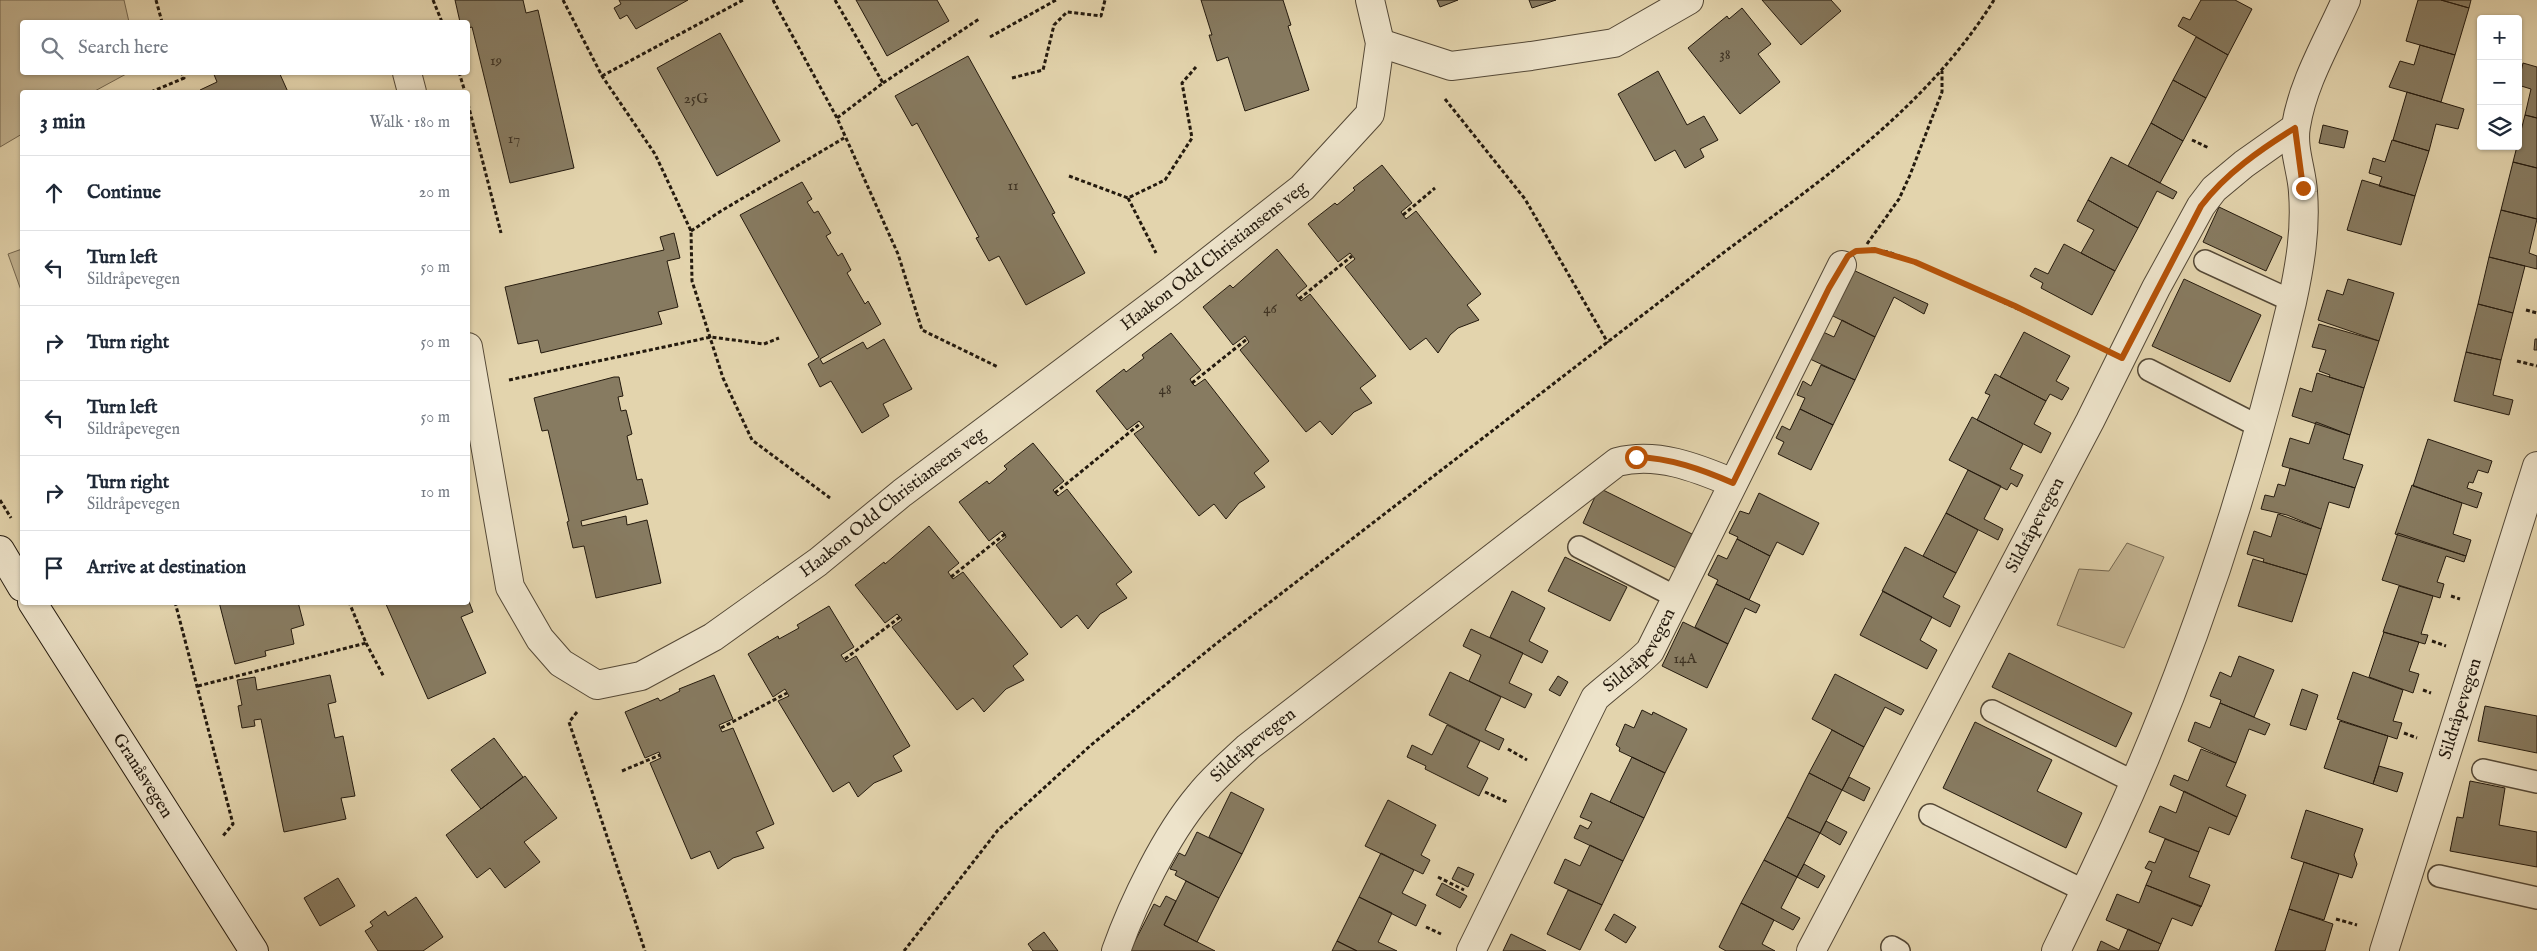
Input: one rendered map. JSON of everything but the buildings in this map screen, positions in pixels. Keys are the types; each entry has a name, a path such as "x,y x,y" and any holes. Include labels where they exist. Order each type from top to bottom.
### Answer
{"street":[{"name":"Haakon Odd Christiansens veg","path":"597,685 641,676 712,637 818,562 902,493 1274,212 1302,188 1370,114 1380,43 1370,0"},
{"path":"1380,43 1451,66 1614,43 1689,0"},
{"path":"2056,951 2134,782 2205,598 2260,427 2292,301 2305,226 2303,188 2295,128 2306,86 2346,0"},
{"path":"408,75 411,90"},
{"name":"Sildråpevegen","path":"1811,951 2201,206 2214,189 2244,164 2295,128"},
{"name":"Sildråpevegen","path":"1471,951 1595,698 1616,679 1633,668 1650,651 1842,264"},
{"path":"470,374 471,388 510,587 540,639 560,663 597,685"},
{"name":"Sildråpevegen","path":"1116,951 1133,910 1170,840 1198,796 1223,770 1248,747 1617,462 1636,457 1653,458 1700,469 1733,483"},
{"name":"Sildråpevegen","path":"2384,951 2493,612 2537,466"},
{"path":"0,550 20,584"},
{"name":"Granåsvegen","path":"34,605 254,951"}],"lane":[{"path":"2206,261 2292,301"},
{"path":"2149,370 2260,427"},
{"path":"1579,547 1676,597"},
{"path":"1992,711 2134,782"},
{"path":"2483,770 2537,782"},
{"path":"1930,815 2085,890"},
{"path":"2439,876 2537,898"}],"path":[{"path":"156,0 161,20"},
{"path":"433,0 441,20"},
{"path":"562,0 602,76 655,154 692,231 692,281 712,337 723,378 752,440 830,498"},
{"path":"602,76 743,0"},
{"path":"773,0 837,118 844,138 898,254 922,330 998,368"},
{"path":"835,0 884,83"},
{"path":"990,37 1056,0"},
{"path":"1012,78 1043,70 1054,25 1066,12 1101,16 1105,0"},
{"path":"904,951 998,830 1091,745 1217,643 1889,126 1942,71 1994,0"},
{"path":"837,118 884,83 979,19"},
{"path":"1409,53 1525,199 1608,343"},
{"path":"1128,198 1165,180 1192,138 1182,83 1196,67"},
{"path":"1942,71 1942,92 1900,199 1868,242 1865,249 1888,252 1915,262 2015,306 2122,358"},
{"path":"156,90 184,78 183,75"},
{"path":"461,75 464,90"},
{"path":"470,112 501,233"},
{"path":"692,231 721,211 844,138"},
{"path":"1069,176 1128,198 1156,253"},
{"path":"1403,215 1435,188"},
{"path":"1299,299 1352,256"},
{"path":"2526,310 2537,313"},
{"path":"471,388 712,337 764,344 779,338"},
{"path":"1192,383 1247,339"},
{"path":"2517,361 2537,366"},
{"path":"1055,493 1141,424"},
{"path":"951,576 1005,534"},
{"path":"176,605 233,824 219,841"},
{"path":"350,605 366,643 384,677"},
{"path":"844,660 900,617"},
{"path":"198,686 366,643"},
{"path":"597,685 569,722 645,951"},
{"path":"721,728 787,693"},
{"path":"622,771 660,755"}],"shaded area":[{"path":"0,0 124,0 129,20 20,20 20,75 124,75 97,90 20,90 20,135 0,147"},
{"path":"20,250 20,287 8,254"},
{"path":"2127,543 2164,557 2124,648 2057,625 2079,569 2109,571"}],"route":[{"path":"1636,457 1677,462 1733,483 1829,288 1842,264 1848,256 1856,251 1865,249 1888,252 1915,262 2015,306 2122,358 2156,288 2201,206 2214,189 2244,164 2295,128 2297,156 2303,188"}]}
